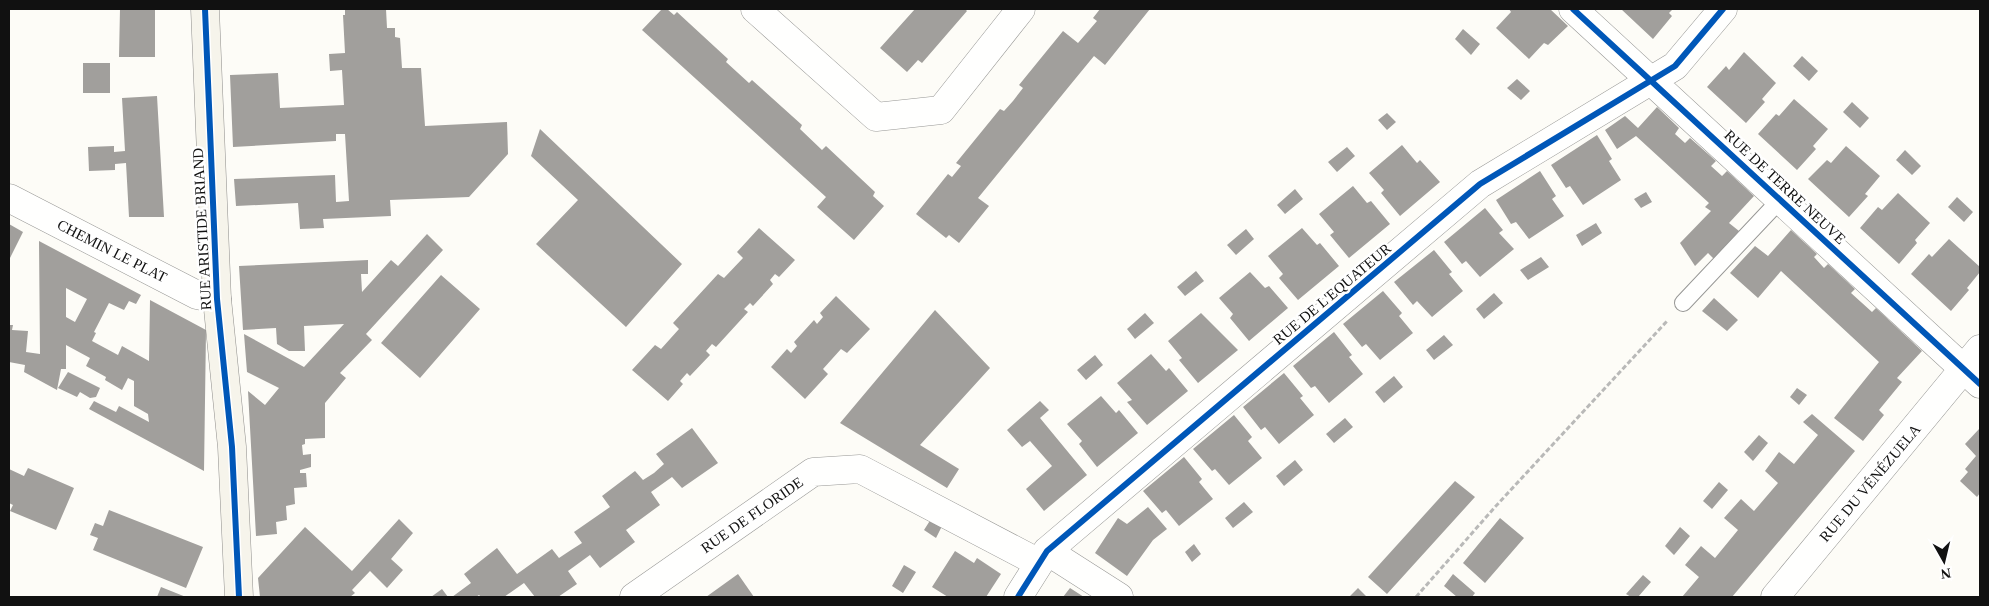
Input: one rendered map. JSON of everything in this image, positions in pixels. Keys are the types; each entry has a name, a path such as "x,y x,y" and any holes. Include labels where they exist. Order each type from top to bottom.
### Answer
{"street":[{"name":"RUE ARISTIDE BRIAND","path":"205,9 217,299 232,447 239,597"},
{"path":"755,9 876,117 941,110 1021,9"},
{"name":"RUE DE TERRE NEUVE","path":"1572,9 1780,200 1975,367"},
{"name":"RUE DE L'EQUATEUR","path":"1018,597 1043,557 1480,184 1676,66 1723,9"},
{"name":"CHEMIN LE PLAT","path":"9,198 197,295 217,299"},
{"name":"RUE DU VÉNÉZUELA","path":"1775,597 1975,367"},
{"name":"RUE DE FLORIDE","path":"634,597 812,472 860,469 1043,557 1119,597"}],"lane":[{"path":"1683,303 1780,200"}],"path":[{"path":"1416,597 1494,508 1683,303"}],"building":[{"path":"120,9 155,9 155,57 119,57"},
{"path":"345,9 386,9 387,28 395,28 395,37 400,38 402,68 421,68 425,126 507,122 508,154 469,197 390,200 391,216 323,219 324,228 300,229 298,203 236,206 234,179 335,175 336,202 349,201 345,134 336,134 336,141 233,147 230,75 278,73 280,108 344,105 342,70 330,71 329,54 345,53 343,15 345,15"},
{"path":"662,9 667,9 674,15 677,12 728,59 726,62 749,83 752,80 802,125 800,129 822,150 826,146 875,192 873,196 884,206 854,240 817,207 826,197 642,30"},
{"path":"915,9 965,9 967,11 922,63 918,60 907,72 880,48"},
{"path":"1100,9 1150,9 1105,65 1094,56 1071,84 978,198 989,206 959,243 949,235 946,238 916,214 948,174 952,177 961,166 956,163 1000,109 1004,111 1013,101 1023,88 1019,85 1063,31 1078,43 1097,21 1093,18"},
{"path":"1509,9 1550,9 1568,26 1548,45 1544,43 1529,59 1496,28 1511,12"},
{"path":"1621,9 1673,9 1669,13 1672,16 1653,39"},
{"path":"1463,29 1480,44 1471,55 1455,39"},
{"path":"1744,52 1776,83 1762,99 1765,102 1746,123 1707,87 1726,66 1729,70"},
{"path":"1802,56 1818,71 1809,81 1793,66"},
{"path":"83,63 110,63 110,93 83,93"},
{"path":"1517,79 1530,91 1521,100 1507,88"},
{"path":"157,96 164,217 129,217 126,163 115,164 115,170 89,171 88,147 114,146 114,152 125,151 122,98"},
{"path":"1794,99 1828,129 1813,146 1816,149 1797,170 1758,134 1776,114 1779,116"},
{"path":"1852,102 1869,118 1860,128 1843,112"},
{"path":"1657,107 1679,128 1675,134 1685,143 1690,138 1716,161 1711,166 1722,176 1727,171 1754,196 1729,223 1739,231 1714,259 1708,253 1695,266 1680,243 1711,211 1705,207 1709,203 1636,136 1617,149 1605,130 1625,116 1638,128"},
{"path":"1387,113 1396,122 1387,130 1378,120"},
{"path":"540,129 682,264 626,327 536,244 578,200 531,156"},
{"path":"1597,135 1612,159 1609,161 1621,180 1583,205 1570,186 1566,188 1551,165"},
{"path":"1402,145 1417,163 1420,160 1440,182 1400,216 1381,193 1384,190 1369,173"},
{"path":"1846,146 1880,176 1865,194 1868,196 1849,217 1808,179 1827,160 1831,163"},
{"path":"1347,147 1355,156 1337,172 1328,162"},
{"path":"1905,150 1921,166 1912,175 1896,160"},
{"path":"1540,171 1556,196 1552,199 1564,216 1529,239 1516,222 1511,224 1496,200"},
{"path":"1353,186 1367,203 1371,201 1390,224 1349,258 1330,235 1334,232 1319,214"},
{"path":"1295,189 1303,199 1285,214 1277,205"},
{"path":"1646,192 1652,202 1641,208 1634,199"},
{"path":"1898,193 1930,223 1915,240 1917,243 1899,264 1860,228 1878,207 1882,210"},
{"path":"1957,197 1973,212 1964,222 1948,207"},
{"path":"1485,208 1503,230 1499,233 1514,249 1480,277 1466,261 1462,264 1444,242"},
{"path":"1596,223 1602,233 1582,246 1576,235"},
{"path":"9,224 23,232 9,260"},
{"path":"759,228 795,260 779,277 775,274 770,280 773,284 753,306 750,303 744,309 748,312 716,347 712,344 706,351 710,355 690,376 687,373 680,381 683,384 668,401 632,370 655,345 661,349 679,329 673,323 718,274 724,278 743,258 737,252"},
{"path":"1302,228 1317,245 1320,243 1339,266 1298,300 1279,278 1283,274 1268,256"},
{"path":"1246,229 1254,239 1236,255 1227,245"},
{"path":"1791,230 1817,254 1814,257 1824,268 1828,264 1855,289 1851,293 1872,312 1876,308 1922,351 1897,378 1902,382 1879,410 1884,415 1863,441 1834,418 1879,362 1781,271 1758,298 1730,273 1755,246 1768,256"},
{"path":"427,234 443,250 366,334 372,340 340,373 346,378 325,403 325,438 305,439 305,444 302,445 303,455 311,454 311,467 300,470 300,473 306,473 307,487 294,488 295,504 286,506 287,520 276,522 277,534 256,536 248,391 265,405 279,388 247,372 244,334 304,367 344,324 304,326 305,351 289,351 277,344 276,328 243,330 239,266 368,260 368,274 361,274 362,292 391,260 398,266"},
{"path":"1949,239 1980,267 1980,272 1967,288 1969,290 1951,311 1911,274 1929,254 1932,257"},
{"path":"39,241 141,295 136,304 129,301 124,310 109,303 94,332 96,333 92,341 118,355 122,346 149,361 150,300 206,330 204,471 89,409 94,401 116,412 119,406 149,422 148,414 134,406 134,381 128,378 122,390 105,380 106,377 86,366 90,358 66,345 66,369 61,369 57,390 24,372 25,365 9,362 9,325 13,325 12,330 28,331 26,352 40,354","holes":["66,288 87,299 75,322 66,317"]},
{"path":"1434,250 1452,272 1449,274 1463,291 1432,317 1417,301 1413,305 1394,282"},
{"path":"1541,257 1549,267 1528,280 1520,270"},
{"path":"1196,271 1204,281 1185,296 1177,287"},
{"path":"1250,272 1265,288 1269,286 1288,308 1249,341 1230,318 1233,314 1219,298"},
{"path":"441,275 480,309 420,378 381,343"},
{"path":"1383,291 1402,313 1399,316 1413,333 1380,360 1366,344 1362,347 1343,324"},
{"path":"1494,293 1503,303 1484,319 1476,309"},
{"path":"836,296 870,329 847,353 841,349 823,369 828,374 805,399 771,367 787,349 791,353 797,346 794,342 814,320 817,324 823,317 820,313"},
{"path":"1714,298 1738,320 1727,331 1702,311"},
{"path":"935,310 990,368 920,445 959,469 947,488 840,423"},
{"path":"1145,313 1154,323 1135,339 1127,329"},
{"path":"1201,313 1238,350 1198,383 1179,360 1182,358 1168,341"},
{"path":"1334,332 1352,355 1349,357 1363,374 1329,403 1315,386 1311,388 1293,366"},
{"path":"1444,335 1453,345 1434,360 1426,350"},
{"path":"1151,354 1166,371 1169,368 1188,391 1147,425 1127,402 1132,400 1117,383"},
{"path":"1095,355 1103,365 1086,380 1077,370"},
{"path":"68,372 100,388 96,397 90,398 80,392 77,397 58,388"},
{"path":"1284,373 1303,396 1300,398 1314,415 1279,444 1265,427 1261,430 1243,407"},
{"path":"1394,376 1403,387 1384,403 1375,392"},
{"path":"1797,388 1807,395 1799,405 1790,397"},
{"path":"1101,396 1116,413 1119,410 1138,433 1097,467 1079,444 1082,441 1067,424"},
{"path":"1040,401 1049,410 1040,418 1087,475 1044,511 1026,489 1052,466 1030,441 1022,447 1007,430"},
{"path":"1812,414 1855,451 1732,597 1682,597 1699,577 1685,565 1701,546 1715,558 1738,530 1724,518 1741,499 1754,511 1778,483 1765,471 1779,452 1794,464 1818,435 1803,422"},
{"path":"1234,415 1252,437 1248,441 1262,458 1229,485 1215,469 1212,471 1193,449"},
{"path":"1345,418 1353,427 1334,443 1326,434"},
{"path":"692,428 718,463 682,488 672,477 651,492 660,505 626,530 635,542 600,568 590,555 568,571 577,584 558,597 535,597 524,583 504,597 481,597 479,595 476,597 452,597 471,583 464,574 497,548 517,574 552,549 559,558 582,543 574,532 610,507 602,496 635,471 643,480 654,473 664,464 656,454"},
{"path":"1980,428 1980,493 1977,497 1960,481 1968,472 1965,469 1976,456 1965,444"},
{"path":"1759,435 1768,443 1753,461 1744,452"},
{"path":"1184,457 1202,479 1199,482 1213,499 1179,526 1166,510 1162,513 1143,491"},
{"path":"1295,460 1303,470 1284,486 1276,476"},
{"path":"28,468 74,488 56,530 10,511 13,505 9,503 9,469 24,476"},
{"path":"1455,481 1475,497 1387,594 1368,577"},
{"path":"1719,482 1728,490 1712,509 1703,501"},
{"path":"1244,502 1253,512 1233,528 1225,518"},
{"path":"1148,507 1167,529 1153,540 1127,576 1095,553 1118,518 1127,524"},
{"path":"109,510 203,547 186,588 93,550 98,538 90,535 95,523 103,526"},
{"path":"1500,518 1524,538 1485,583 1463,563"},
{"path":"399,519 413,533 391,559 403,570 387,588 370,571 352,590 355,593 350,597 260,597 258,578 305,527 352,571"},
{"path":"931,519 942,526 936,538 924,530"},
{"path":"1680,527 1690,536 1674,555 1665,546"},
{"path":"1194,544 1201,554 1192,562 1185,552"},
{"path":"955,551 974,563 977,558 1001,574 986,597 948,597 932,587"},
{"path":"904,565 916,572 903,593 892,586"},
{"path":"738,574 754,597 706,597"},
{"path":"1453,574 1475,593 1472,597 1457,597 1444,586"},
{"path":"1643,575 1651,582 1638,597 1631,597 1626,594"},
{"path":"161,587 186,597 157,597"},
{"path":"1070,588 1084,597 1063,597"},
{"path":"1358,588 1367,597 1349,597"},
{"path":"442,589 448,597 431,597"}],"cycle path":[{"path":"205,9 217,299 232,447 239,597"},
{"path":"1573,9 1980,384"},
{"path":"1018,597 1047,551 1480,184 1675,66 1723,9"}]}
